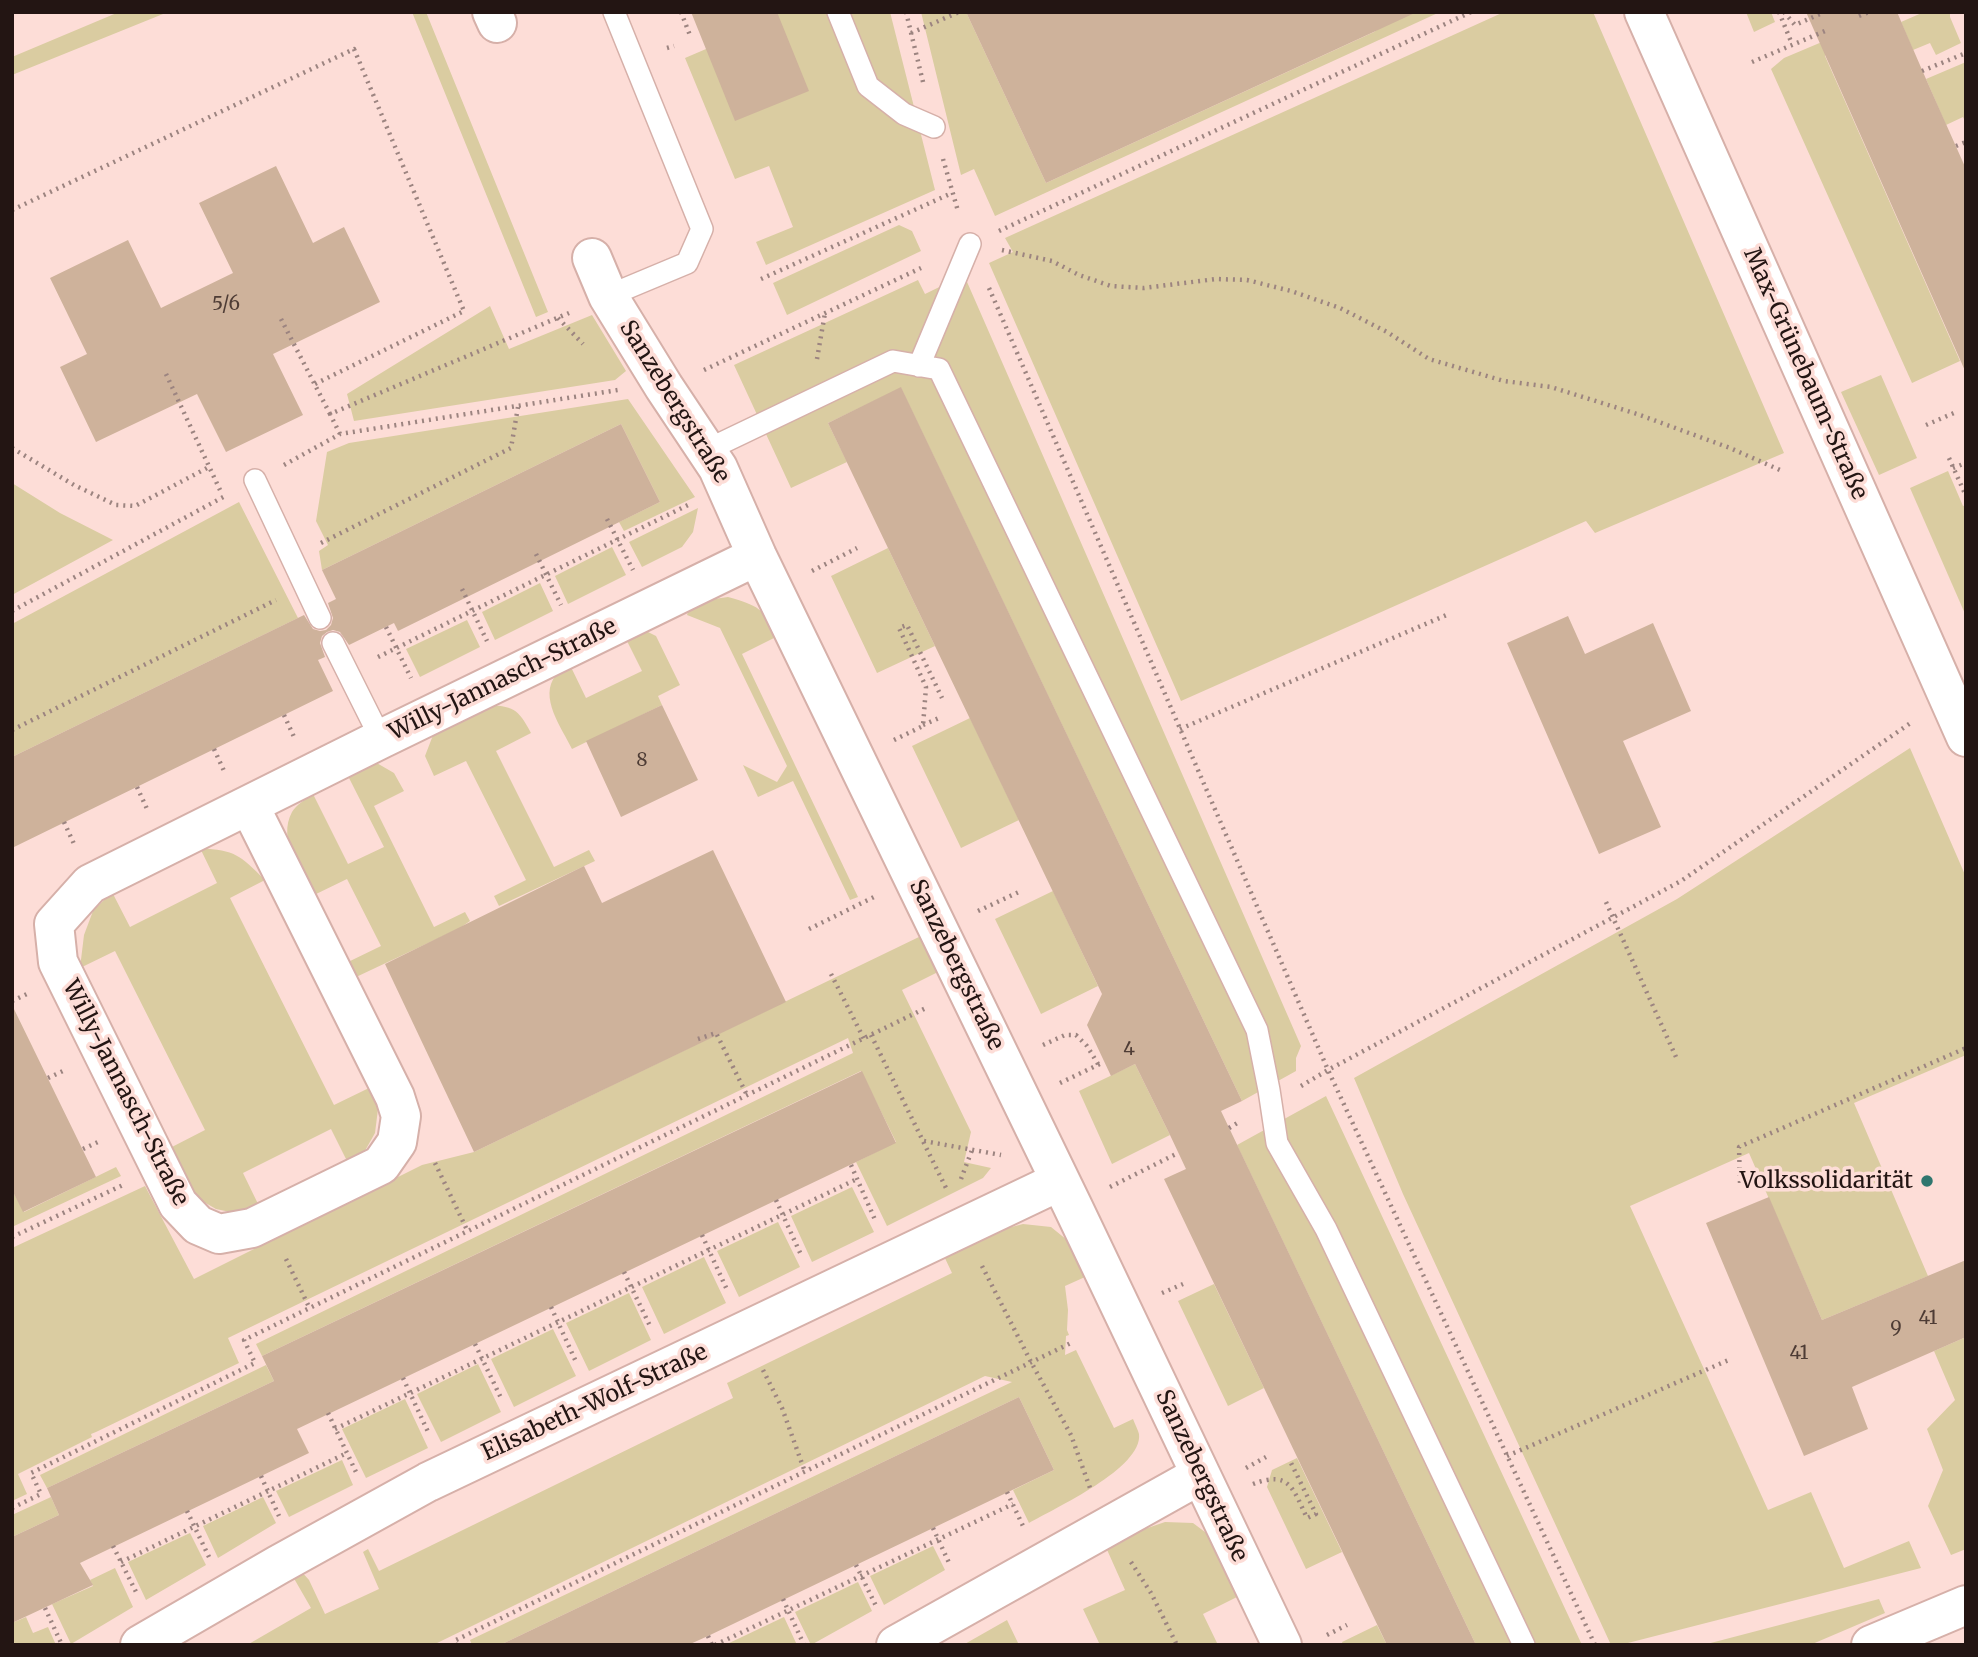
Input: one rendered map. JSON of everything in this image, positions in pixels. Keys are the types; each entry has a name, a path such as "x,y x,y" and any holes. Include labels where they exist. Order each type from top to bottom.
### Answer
{"street":[{"name":"Max-Grünebaum-Straße","path":"1644,12 1966,737"},
{"name":"Sanzebergstraße","path":"592,258 608,296 718,468 757,556 1282,1645"},
{"name":"Willy-Jannasch-Straße","path":"397,1142 381,1165 252,1228 219,1234 198,1226 178,1204 152,1156 58,962 54,924 90,884 238,792 381,739 757,556"},
{"path":"238,792 395,1097 401,1116 397,1142"},
{"name":"Elisabeth-Wolf-Straße","path":"140,1645 278,1564 428,1482 1060,1181"},
{"path":"888,1630 1108,1526 1200,1475"},
{"path":"1871,1645 1966,1605"}],"lane":[{"name":"Sanzebergstraße","path":"608,296 687,263 702,229 614,12"},
{"path":"838,12 868,86 904,114 934,127"},
{"path":"919,366 970,244"},
{"path":"706,450 893,361 939,369 1256,1030 1277,1143 1326,1229 1524,1645"},
{"path":"255,480 320,618"},
{"path":"333,643 381,739"}],"path":[{"path":"681,12 691,38"},
{"path":"906,12 934,127"},
{"path":"911,33 959,12"},
{"path":"698,373 1471,12"},
{"path":"1779,12 1792,44"},
{"path":"1784,12 1795,25 1819,14"},
{"path":"1859,16 1868,12"},
{"path":"1752,62 1825,31"},
{"path":"667,48 674,46"},
{"path":"12,210 354,49 464,311 315,384"},
{"path":"1922,71 1966,54"},
{"path":"1956,146 1966,142"},
{"path":"761,279 952,193"},
{"path":"970,244 1052,261 1079,275 1111,286 1144,288 1226,279 1247,280 1291,291 1352,314 1387,332 1429,359 1504,382 1551,387 1684,431 1780,470"},
{"path":"970,244 1328,1070 1595,1645"},
{"path":"330,414 608,296"},
{"path":"281,318 340,435"},
{"path":"166,374 217,484"},
{"path":"12,611 340,435 629,388"},
{"path":"292,557 511,448 519,407"},
{"path":"1926,425 1954,413"},
{"path":"12,448 74,485 116,505 135,506 209,467"},
{"path":"1949,458 1966,496"},
{"path":"1954,468 1966,463"},
{"path":"348,673 692,503"},
{"path":"607,519 636,577"},
{"path":"811,571 857,548"},
{"path":"536,554 564,612"},
{"path":"12,730 305,586"},
{"path":"462,589 491,648"},
{"path":"1180,729 1449,614"},
{"path":"923,726 926,687 898,628 907,625 942,698"},
{"path":"386,627 415,685"},
{"path":"1328,1070 1681,881 1916,720 1949,701"},
{"path":"284,715 297,744"},
{"path":"894,740 939,718"},
{"path":"214,750 238,792"},
{"path":"137,787 150,817"},
{"path":"64,822 78,853"},
{"path":"976,912 1021,891"},
{"path":"809,929 875,896"},
{"path":"1606,902 1676,1056"},
{"path":"831,974 864,1038"},
{"path":"12,1508 41,1494 31,1473 255,1363 244,1340 967,988"},
{"path":"698,1039 716,1033 747,1095"},
{"path":"871,1035 963,1228 1071,1435 1092,1494 1108,1526 1151,1593 1177,1645"},
{"path":"1041,1046 1065,1035 1076,1035 1101,1063 1059,1083"},
{"path":"1740,1183 1739,1147 1966,1048"},
{"path":"923,1141 1005,1156"},
{"path":"397,1142 434,1159 468,1231"},
{"path":"1109,1187 1178,1153"},
{"path":"851,1165 877,1226"},
{"path":"335,1429 857,1179"},
{"path":"12,1237 133,1180"},
{"path":"776,1200 804,1261"},
{"path":"267,1221 310,1309"},
{"path":"702,1235 782,1408 805,1472"},
{"path":"624,1272 654,1334"},
{"path":"1169,1290 1182,1284"},
{"path":"551,1307 579,1369"},
{"path":"456,1645 454,1641 1073,1342"},
{"path":"475,1344 504,1404"},
{"path":"1507,1456 1731,1359"},
{"path":"403,1378 432,1439"},
{"path":"328,1413 358,1476"},
{"path":"121,1562 347,1453"},
{"path":"1245,1468 1266,1457"},
{"path":"1254,1484 1268,1479 1280,1479 1291,1485 1307,1518 1316,1514 1290,1461"},
{"path":"261,1476 279,1516"},
{"path":"1007,1492 1026,1532"},
{"path":"708,1636 714,1645 1013,1504"},
{"path":"187,1511 213,1567"},
{"path":"933,1528 954,1574"},
{"path":"113,1546 138,1597"},
{"path":"856,1564 888,1630"},
{"path":"783,1599 804,1645"},
{"path":"45,1608 62,1645"},
{"path":"1326,1635 1347,1625"}],"shaded area":[{"path":"119,12 168,12 12,75 12,57"},
{"path":"412,12 426,12 548,312 536,317"},
{"path":"777,12 890,12 935,190 766,265 756,242 793,227 769,166 735,179 685,58"},
{"path":"921,12 966,12 1046,183 1374,32 1402,12 1440,12 995,216 974,169 961,175"},
{"path":"1504,12 1593,12 1784,453 1595,533 1586,521 1181,701 989,263 1013,252 1005,238"},
{"path":"1746,12 1771,12 1775,22 1754,32"},
{"path":"1924,12 1950,12 1961,43 1936,55 1930,43 1913,50 1901,22"},
{"path":"1829,39 1825,56 1960,361 1912,383 1771,69 1784,58"},
{"path":"1966,62 1966,123 1963,117 1946,125 1926,79"},
{"path":"899,225 912,231 921,251 787,315 773,283"},
{"path":"964,275 1301,1046 1296,1058 1296,1071 1242,1101 901,388 828,423 847,462 791,488 734,365 918,280 925,294"},
{"path":"490,306 509,349 592,315 626,371 615,380 354,421 347,394"},
{"path":"1881,375 1917,458 1879,475 1841,392"},
{"path":"628,399 695,497 624,531 619,522 660,502 621,424 322,570 319,551 328,545 316,521 327,452 349,443"},
{"path":"1948,471 1963,506 1966,505 1966,616 1910,488"},
{"path":"12,483 60,513 113,540 12,595"},
{"path":"239,502 298,618 12,757 12,624"},
{"path":"698,508 693,532 682,547 642,567 629,542"},
{"path":"612,547 626,575 568,604 555,576"},
{"path":"888,548 935,646 877,673 831,576"},
{"path":"540,583 553,611 495,640 482,612"},
{"path":"728,597 759,609 778,636 742,654 858,897 850,900 793,781 758,797 743,765 777,782 787,766 720,628 687,615 689,609 707,600"},
{"path":"467,620 480,647 420,677 406,649"},
{"path":"640,628 656,636 680,685 658,696 662,705 572,749 551,703 551,684 569,663 586,698 642,671 624,635"},
{"path":"485,705 514,710 531,733 496,751 554,867 589,850 595,861 499,906 494,896 526,880 466,761 434,776 425,756 435,730"},
{"path":"970,718 1019,820 961,848 912,746"},
{"path":"1910,748 1966,877 1966,1055 1854,1103 1928,1276 1822,1320 1749,1153 1630,1206 1768,1510 1811,1492 1844,1568 1909,1541 1921,1568 1620,1645 1611,1645 1403,1194 1354,1078 1677,899"},
{"path":"375,762 394,773 404,791 374,806 434,927 465,912 470,921 354,978 346,963 381,946 347,879 312,896 292,855 287,833 288,822 294,809 313,794 348,864 384,847 348,776"},
{"path":"200,848 236,855 265,880 230,898 334,1105 369,1088 378,1109 375,1133 362,1156 348,1163 331,1129 243,1173 260,1208 235,1213 216,1209 197,1198 170,1148 205,1130 115,951 80,968 84,935 93,911 112,892 130,927 217,883"},
{"path":"1053,891 1098,986 1041,1014 995,919"},
{"path":"921,936 938,972 902,990 971,1132 964,1162 991,1168 983,1178 887,1226 856,1162 896,1142 861,1071 262,1356 256,1344 853,1053 848,1038 228,1338 239,1363 91,1434 92,1437 18,1474 27,1494 12,1501 12,1248 145,1186 194,1279 422,1165 474,1152"},
{"path":"1135,1064 1170,1135 1112,1164 1079,1091"},
{"path":"1326,1096 1582,1645 1476,1645 1237,1145"},
{"path":"116,1167 121,1176 12,1227 12,1190 24,1212"},
{"path":"852,1187 874,1232 812,1262 791,1216"},
{"path":"778,1222 800,1267 739,1297 717,1251"},
{"path":"1023,1224 1051,1227 1072,1244 1085,1277 1065,1286 1069,1335 1066,1336 1065,1355 1076,1350 1114,1428 1133,1419 1139,1434 1136,1447 1113,1473 1058,1508 1029,1523 1013,1490 1054,1470 1019,1397 500,1645 472,1645 470,1640 1012,1382 985,1376 433,1645 247,1645 311,1608 292,1575 301,1571 309,1580 325,1614 379,1589 363,1552 368,1549 379,1571 733,1398 727,1383 952,1273 943,1254 996,1231"},
{"path":"704,1257 726,1303 664,1334 642,1287"},
{"path":"1214,1284 1264,1388 1228,1406 1178,1301"},
{"path":"629,1293 651,1340 589,1371 566,1323"},
{"path":"553,1329 576,1376 514,1407 491,1359"},
{"path":"1966,1337 1966,1549 1951,1555 1928,1506 1943,1470 1927,1429 1955,1400 1934,1351"},
{"path":"478,1364 501,1412 441,1442 417,1394"},
{"path":"266,1365 274,1381 47,1488 40,1475"},
{"path":"405,1399 428,1448 366,1478 342,1429"},
{"path":"1297,1458 1342,1552 1306,1569 1267,1487 1272,1470"},
{"path":"342,1460 353,1485 289,1517 276,1491"},
{"path":"51,1497 59,1515 12,1537 12,1515"},
{"path":"263,1497 276,1523 218,1558 203,1526"},
{"path":"1165,1522 1193,1523 1213,1538 1239,1596 1203,1614 1218,1645 1100,1645 1083,1609 1125,1590 1104,1543"},
{"path":"190,1533 206,1565 146,1600 128,1562"},
{"path":"933,1546 945,1570 884,1605 870,1576"},
{"path":"115,1568 133,1607 71,1644 52,1604 93,1586 90,1580"},
{"path":"858,1582 872,1611 811,1645 795,1612"},
{"path":"1879,1599 1885,1613 1810,1645 1703,1645"},
{"path":"26,1617 33,1633 48,1627 56,1645 12,1645 12,1623"},
{"path":"784,1617 797,1645 725,1645"},
{"path":"1007,1620 1019,1645 963,1645"},
{"path":"1377,1625 1387,1645 1343,1645 1342,1642"}],"building":[{"path":"691,12 777,12 809,91 735,121"},
{"path":"966,12 1417,12 1046,183"},
{"path":"1806,12 1897,12 1966,169 1966,373"},
{"path":"276,166 313,243 344,227 380,302 273,354 303,415 226,452 197,394 96,442 60,367 87,354 50,278 128,240 161,308 233,273 199,203"},
{"path":"901,387 1242,1101 1221,1111 1476,1645 1387,1645 1164,1179 1186,1169 1170,1135 1135,1064 1111,1076 1087,1025 1102,994 828,423"},
{"path":"621,424 660,502 398,631 394,623 349,645 340,632 327,632 320,643 325,657 318,660 333,691 12,848 12,757 304,615 313,629 326,630 333,618 328,603 336,599 322,570"},
{"path":"1568,616 1585,654 1653,623 1691,711 1623,741 1661,827 1599,854 1507,643"},
{"path":"662,705 698,780 621,817 586,741"},
{"path":"713,850 786,1002 474,1152 385,964 584,866 602,903"},
{"path":"12,1005 96,1177 23,1212 12,1190"},
{"path":"862,1071 896,1143 297,1429 309,1453 80,1563 93,1585 12,1623 12,1537 59,1515 47,1488 274,1381 262,1356"},
{"path":"1769,1197 1822,1320 1966,1260 1966,1337 1852,1387 1868,1429 1804,1456 1706,1223"},
{"path":"1019,1397 1054,1470 708,1636 688,1645 500,1645"}],"place":[{"name":"Volkssolidarität","path":"1927,1181"}]}
